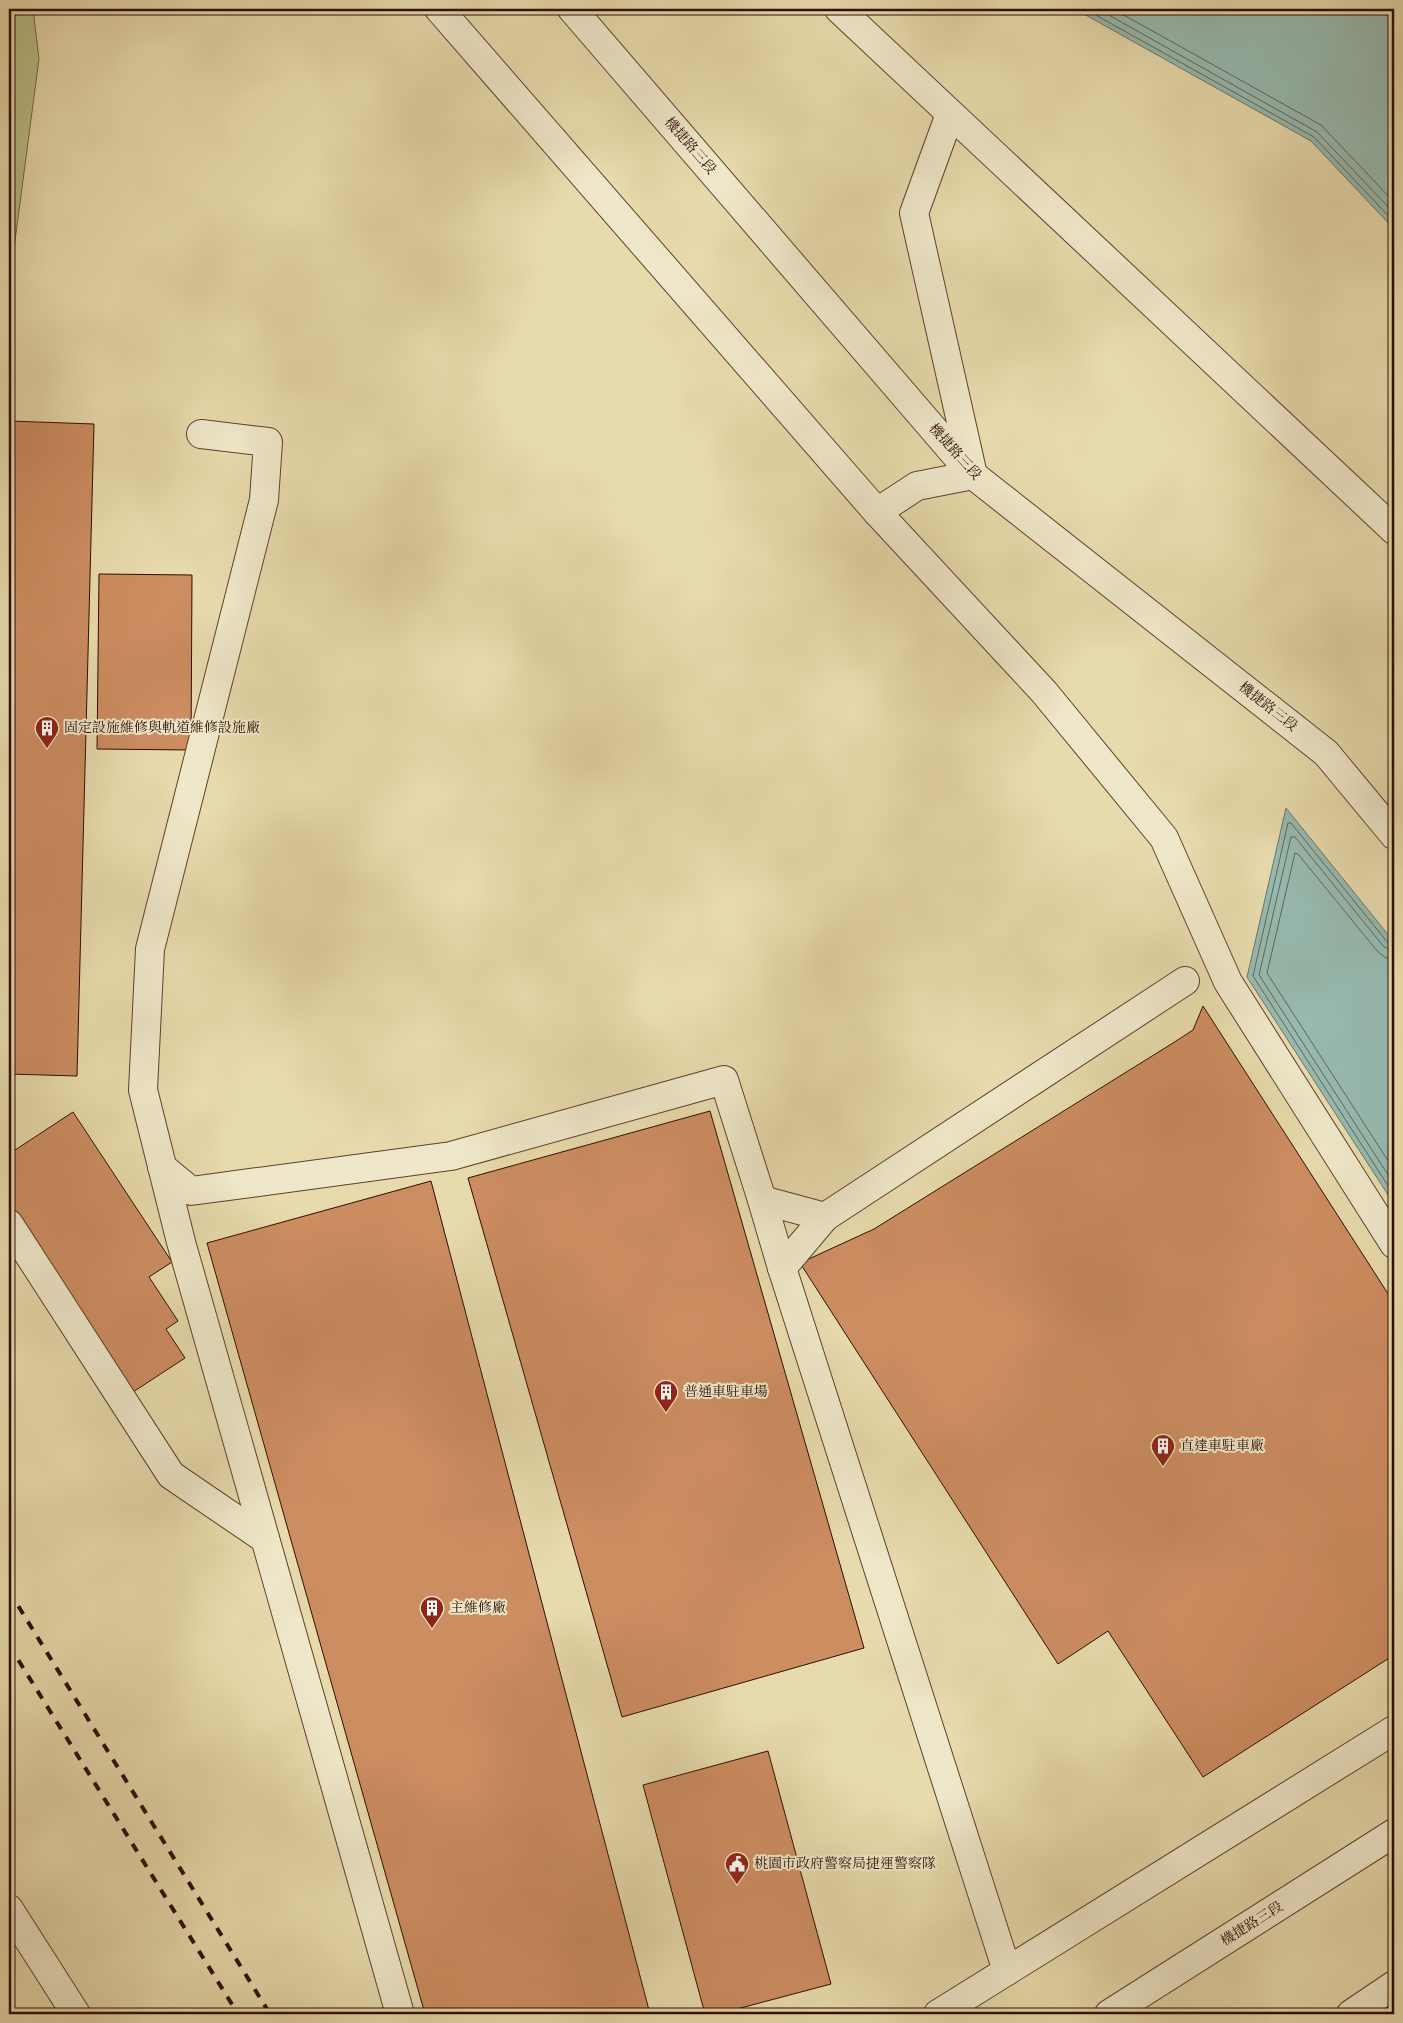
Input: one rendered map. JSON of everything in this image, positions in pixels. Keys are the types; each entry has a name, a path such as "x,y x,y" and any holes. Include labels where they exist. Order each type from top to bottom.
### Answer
{"street":[{"path":"439,9 877,512 1044,692 1164,838 1228,982 1394,1244"},
{"name":"機捷路三段","path":"572,9 972,475 1326,753 1394,836"},
{"path":"839,9 1394,530"},
{"path":"877,512 917,486 972,475 914,213 950,114"},
{"path":"201,434 268,442 264,500 150,948 143,1090 162,1167 265,1539 400,2014"},
{"path":"782,1268 824,1217 1185,981"},
{"path":"162,1167 191,1191 451,1156 724,1080 782,1268 1007,1972"},
{"path":"762,1200 824,1217"},
{"path":"9,1224 171,1476 265,1539"},
{"path":"938,2014 1394,1730"},
{"name":"機捷路三段","path":"1109,2014 1394,1833"},
{"path":"9,1909 76,2014"},
{"path":"1351,2014 1394,1985"}],"green space":[{"path":"9,9 33,9 39,59 9,286"}],"water":[{"path":"1075,9 1394,9 1394,229 1311,141"},
{"path":"1286,808 1394,942 1394,1204 1247,977"}],"building":[{"name":"固定設施維修與軌道維修設施廠","path":"9,421 94,424 77,1076 9,1074"},
{"path":"99,574 192,575 191,750 97,749"},
{"name":"直達車駐車廠","path":"1203,1006 1394,1303 1394,1655 1203,1777 1108,1631 1058,1664 800,1263 874,1229 1173,1043 1193,1030"},
{"name":"普通車駐車場","path":"710,1111 864,1648 622,1717 468,1178"},
{"path":"73,1112 172,1262 149,1277 178,1321 166,1329 185,1358 130,1394 9,1210 9,1154"},
{"name":"主維修廠","path":"431,1181 650,2014 425,2014 207,1243"},
{"name":"桃園市政府警察局捷運警察隊","path":"768,1751 831,1984 718,2014 705,2014 643,1785"}],"railway":[{"path":"9,1591 270,2014"},
{"path":"9,1645 238,2014"}],"place":[{"name":"固定設施維修與軌道維修設施廠","path":"47,749"},
{"name":"普通車駐車場","path":"666,1413"},
{"name":"直達車駐車廠","path":"1163,1467"},
{"name":"主維修廠","path":"432,1629"},
{"name":"桃園市政府警察局捷運警察隊","path":"737,1885"}]}
